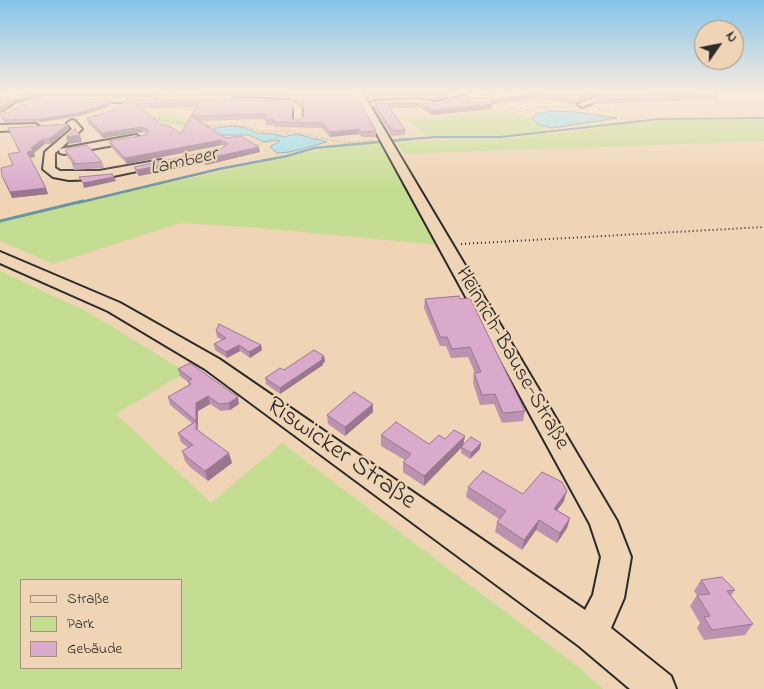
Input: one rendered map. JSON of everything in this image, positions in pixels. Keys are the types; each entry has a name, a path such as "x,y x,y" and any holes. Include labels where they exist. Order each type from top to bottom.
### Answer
{"street":[{"name":"Heinrich-Bause-Straße","path":"377,124 603,521 616,557 608,598 591,634"},
{"path":"0,128 49,126"},
{"path":"77,126 50,152 49,169 57,174 69,176 99,175 175,160"},
{"path":"50,152 143,137"},
{"name":"Riswicker Straße","path":"0,257 114,307 212,364 591,634 658,689"}],"path":[{"path":"206,124 210,126"},
{"path":"199,126 239,125 261,131 290,131 310,134 344,142 386,140"},
{"path":"249,147 281,136"},
{"path":"448,249 464,243 475,242 764,227"}],"green space":[{"path":"172,124 200,124 192,127"},
{"path":"412,124 538,124 551,132 499,136 427,138"},
{"path":"620,124 764,124 764,141 404,154 395,142 517,138"},
{"path":"379,142 439,245 260,228 181,223 53,264 0,241 0,222 44,210 331,147"},
{"path":"0,271 86,311 186,372 116,414 211,503 282,443 577,666 603,689 0,689"}],"water":[{"path":"538,124 577,124 552,128"},
{"path":"235,126 246,128 256,133 275,134 283,137 296,134 327,142 290,152 277,153 270,147 280,141 278,140 264,142 249,135 222,135 212,132 215,128"}],"building":[{"path":"68,124 49,139 43,139 31,148 33,151 27,152 46,188 10,192 2,176 1,168 13,165 8,154 20,152 8,128"},
{"path":"93,124 161,124 168,125 181,134 186,124 204,124 226,138 241,136 259,147 205,159 193,159 137,170 134,167 221,149 228,144 221,140 125,158 109,141 146,135 148,130 141,127 102,133"},
{"path":"323,124 372,124 376,131 362,132 359,129 330,132"},
{"path":"388,124 401,124 405,130 392,131"},
{"path":"75,129 80,135 66,137"},
{"path":"87,145 102,162 72,164 75,163 65,150"},
{"path":"112,174 114,177 83,183 79,177"},
{"path":"459,296 460,299 470,298 525,411 503,413 495,394 482,395 474,373 481,372 470,347 452,349 447,337 440,337 425,299"},
{"path":"219,324 261,345 249,352 239,345 226,352 214,344 226,338 216,331"},
{"path":"314,350 324,356 321,358 323,359 280,388 265,378 280,368 284,370"},
{"path":"190,363 238,397 229,403 219,404 208,396 196,403 196,421 168,397 191,384 188,381 192,379 178,369"},
{"path":"354,392 373,404 345,427 327,415"},
{"path":"196,421 196,429 229,453 205,471 182,451 193,445 178,433"},
{"path":"396,422 429,444 439,435 445,439 454,430 465,436 424,476 403,462 411,454 381,435"},
{"path":"471,437 481,443 471,453 461,447"},
{"path":"483,471 523,494 542,472 562,482 567,491 554,509 570,518 560,533 539,520 524,540 497,522 506,511 468,487"},
{"path":"722,577 735,590 727,591 753,624 712,630 704,617 710,616 697,595 710,594 701,580"}],"waterway":[{"name":"Lambeer","path":"397,140 436,137 501,137 614,124"},
{"name":"Lambeer","path":"77,203 219,169 287,156 314,148 411,139"},
{"name":"Lambeer","path":"0,221 83,201"}]}
